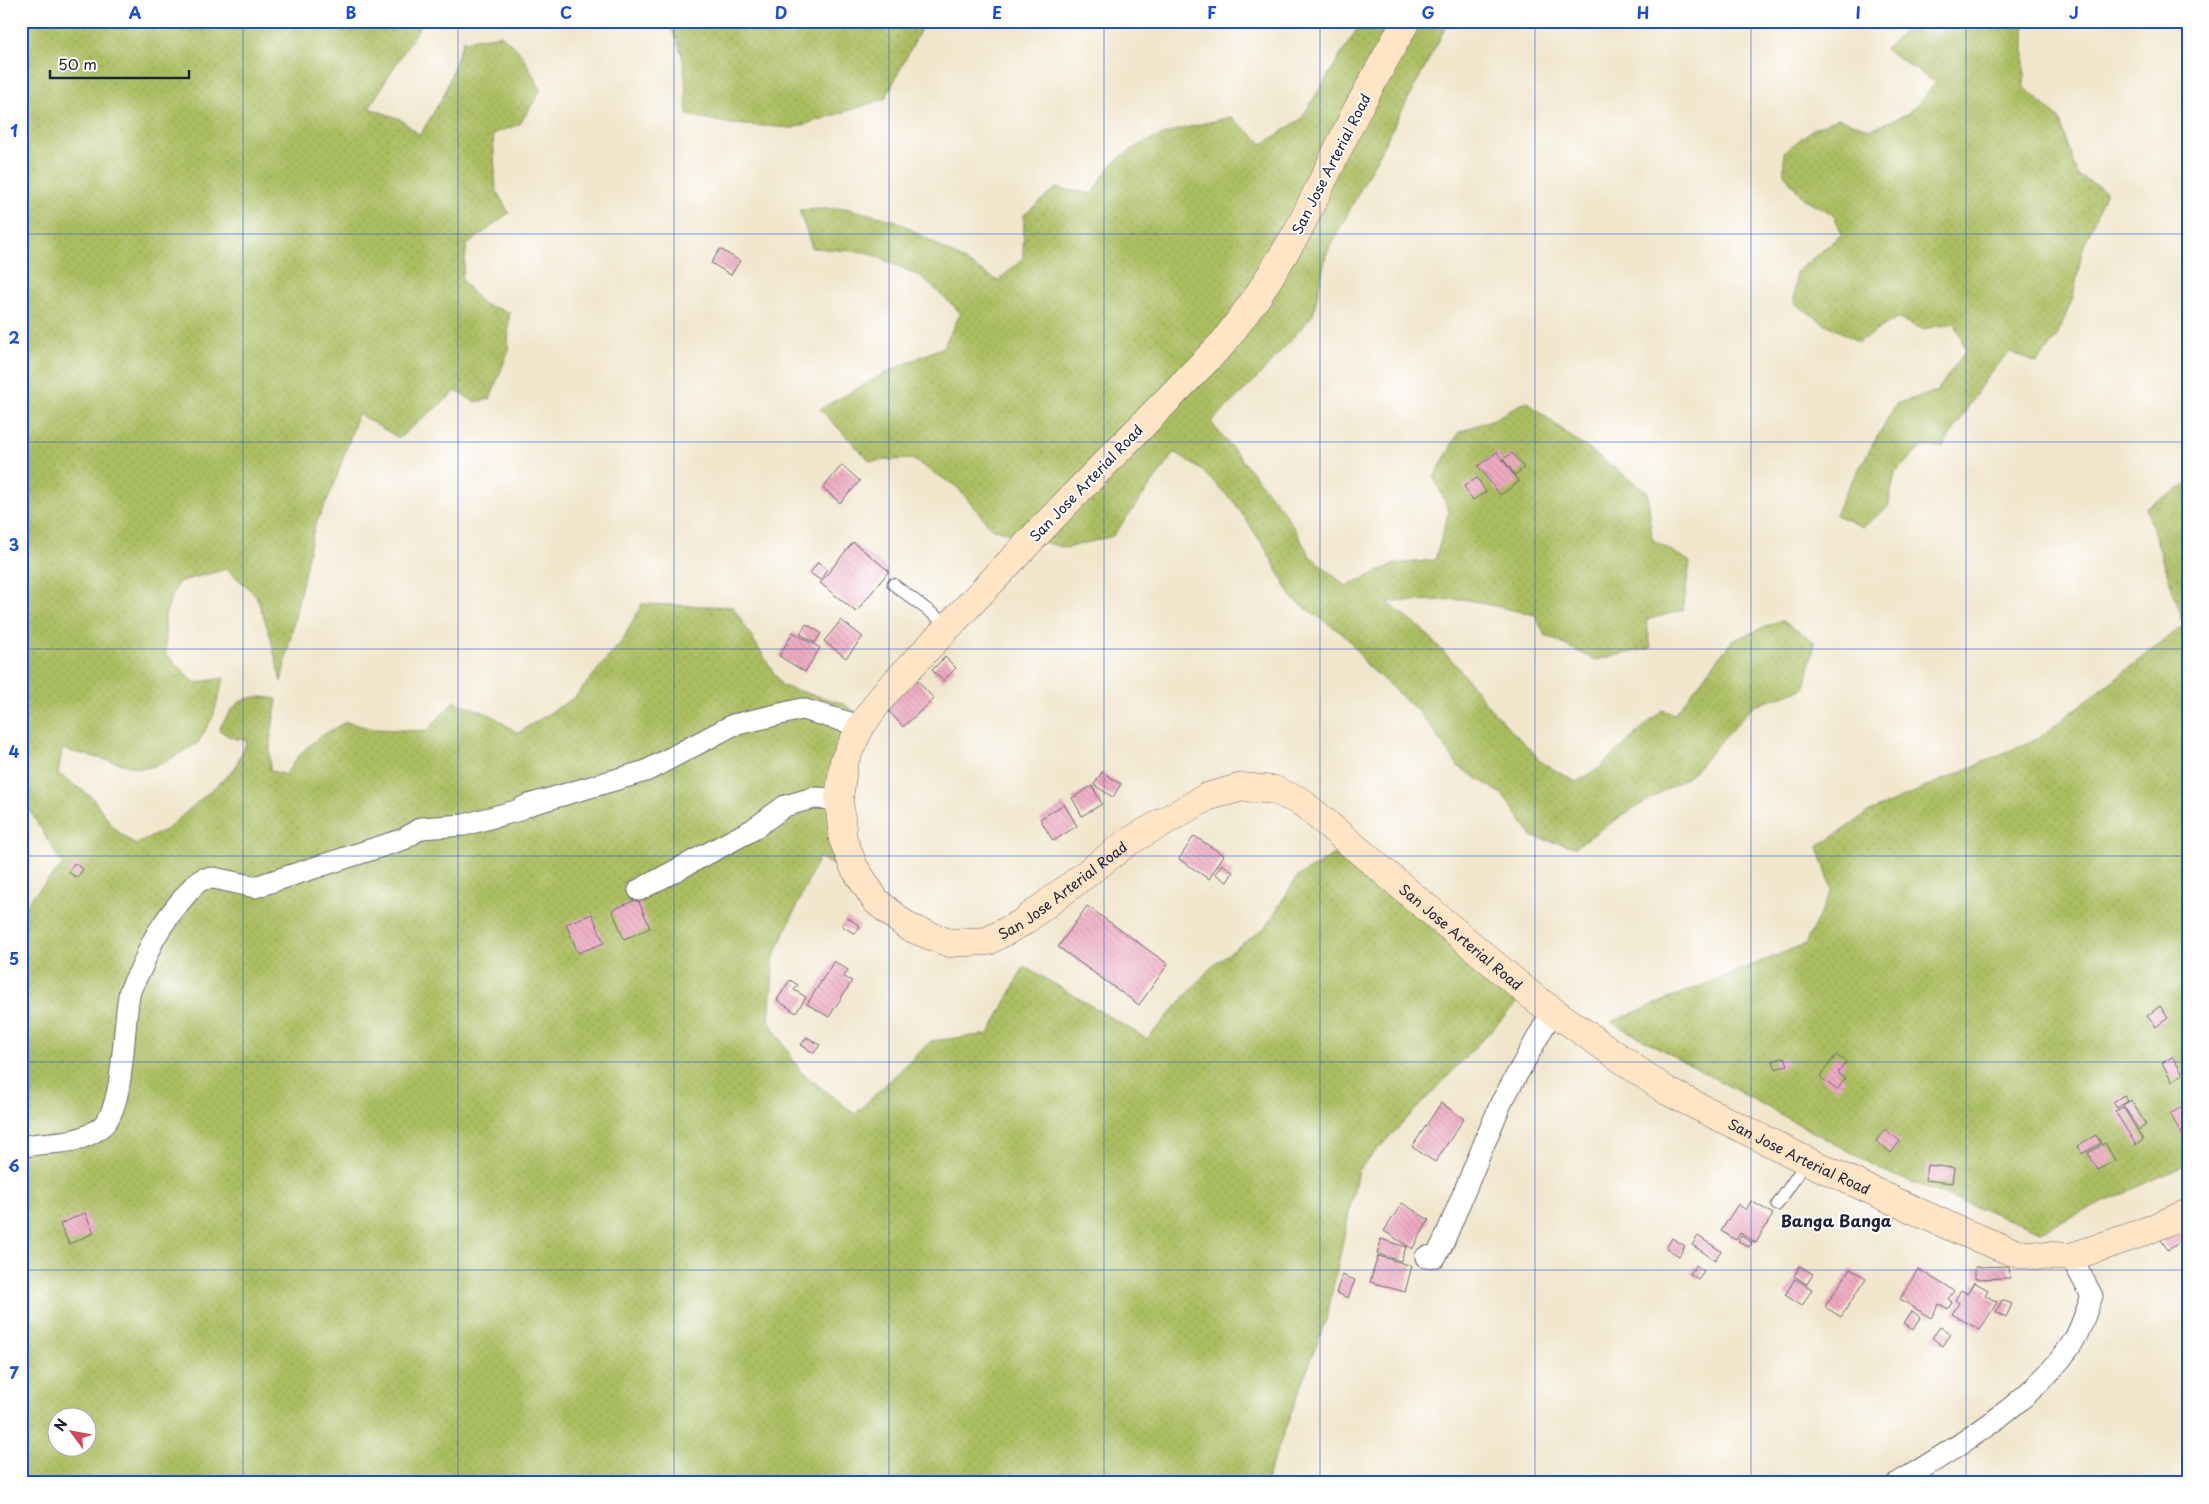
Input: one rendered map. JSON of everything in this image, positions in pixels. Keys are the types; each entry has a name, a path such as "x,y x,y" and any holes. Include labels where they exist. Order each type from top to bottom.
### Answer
{"main road":[{"name":"San Jose Arterial Road","path":"1406,21 1357,110 1298,231 1257,297 1224,342 1075,494 885,693 861,726 844,761 839,800 843,838 854,867 876,901 908,927 949,943 988,942 1023,922 1128,842 1207,797 1242,787 1274,790 1300,801 1533,997 1667,1091 1808,1162 1960,1231 2018,1254 2071,1257 2139,1234 2188,1213"}],"street":[{"path":"21,1147 33,1144 67,1143 89,1136 103,1126 115,1102 120,1078 123,1032 131,990 159,929 195,884 203,879 214,878 255,887 404,839 421,828 464,826 516,811 528,805 646,772 733,725 802,709 861,726"},
{"path":"639,890 752,830 785,806 813,798 839,800"},
{"path":"1426,1257 1436,1256 1444,1243 1501,1103 1553,1010"},
{"path":"1898,1483 1966,1441 2038,1384 2073,1342 2092,1296 2071,1257"}],"lane":[{"path":"892,584 949,626"},
{"path":"1777,1205 1808,1162"}],"green space":[{"path":"21,21 423,21 369,108 400,119 420,135 444,95 463,41 501,35 521,53 541,90 520,124 493,134 496,190 509,213 467,245 462,280 482,304 509,312 508,352 490,399 475,402 456,391 399,438 358,414 334,485 314,528 281,682 270,635 256,595 227,569 178,582 165,614 166,654 195,683 224,678 213,717 198,743 161,764 143,769 62,749 58,774 92,797 114,828 135,845 167,829 234,770 247,741 230,737 219,730 230,712 241,701 256,697 277,699 270,741 270,770 285,775 298,757 311,744 346,722 373,729 427,731 454,701 491,715 518,733 575,697 622,641 642,604 733,607 782,686 842,703 866,719 839,799 865,884 819,857 774,956 769,1021 801,1072 855,1114 931,1041 989,1034 1024,966 1147,1039 1214,964 1266,927 1297,877 1335,854 1523,997 1358,1170 1327,1317 1265,1483 21,1483 21,908 63,865 21,796"},
{"path":"664,21 925,21 885,99 793,128 732,124 687,115 684,65 677,41"},
{"path":"1362,21 1449,21 1326,255 1313,315 1257,378 1211,422 1285,513 1310,556 1346,586 1395,564 1435,560 1449,511 1434,477 1459,432 1496,418 1526,401 1570,436 1648,492 1652,539 1690,562 1683,610 1646,620 1651,648 1595,660 1545,635 1535,615 1464,599 1387,602 1423,630 1458,667 1489,707 1543,763 1576,782 1598,769 1662,710 1675,714 1732,641 1781,620 1815,642 1805,688 1752,707 1691,775 1626,813 1575,847 1533,837 1502,794 1459,767 1420,713 1367,665 1347,637 1293,599 1265,548 1234,502 1201,470 1175,452 1113,536 1066,548 991,528 957,487 912,459 870,461 820,409 889,371 943,347 961,313 922,277 866,252 812,248 799,210 845,208 897,221 998,281 1023,258 1024,215 1056,188 1093,194 1109,168 1125,154 1153,139 1184,128 1231,117 1263,144 1301,119"},
{"path":"1916,21 2024,21 2024,87 2059,118 2077,175 2106,191 2082,251 2073,298 2056,338 2037,363 2010,352 1988,375 1943,447 1922,447 1895,473 1888,507 1863,527 1835,515 1845,493 1896,404 1937,391 1966,350 1955,323 1923,329 1896,318 1859,342 1824,323 1794,303 1796,272 1842,234 1834,215 1803,198 1784,174 1784,152 1813,129 1838,118 1871,129 1909,113 1936,83 1885,49"},
{"path":"2188,484 2188,1164 2041,1231 1890,1174 1611,1022 1805,944 1832,890 1818,847 1869,812 2040,737 2184,625 2146,507"}],"building":[{"path":"720,249 740,261 731,275 711,263"},
{"path":"1497,452 1519,482 1500,495 1478,466"},
{"path":"1512,453 1524,468 1515,475 1503,459"},
{"path":"842,465 860,481 840,503 823,488"},
{"path":"1477,478 1486,492 1473,500 1464,486"},
{"path":"853,542 889,571 856,612 820,583"},
{"path":"818,562 827,569 820,580 810,573"},
{"path":"841,620 863,637 846,658 824,641"},
{"path":"806,624 821,633 815,643 800,634"},
{"path":"793,632 820,648 805,672 779,656"},
{"path":"945,657 956,668 943,681 932,670"},
{"path":"916,679 934,699 903,727 885,707"},
{"path":"1102,772 1121,784 1113,797 1094,785"},
{"path":"1092,786 1102,804 1082,816 1072,798"},
{"path":"1064,804 1077,826 1053,841 1040,819"},
{"path":"1194,836 1224,855 1209,879 1179,859"},
{"path":"74,863 83,869 77,878 68,872"},
{"path":"1222,864 1233,872 1227,882 1215,874"},
{"path":"638,899 650,928 624,939 612,910"},
{"path":"1087,906 1168,964 1139,1005 1058,947"},
{"path":"592,914 604,943 578,953 566,924"},
{"path":"847,917 860,926 855,934 842,926"},
{"path":"834,961 848,970 844,977 852,981 829,1017 807,1004"},
{"path":"790,980 798,985 794,990 806,997 796,1013 777,1000"},
{"path":"2160,1006 2168,1018 2156,1027 2147,1016"},
{"path":"807,1037 820,1045 814,1053 801,1045"},
{"path":"1836,1055 1846,1062 1838,1073 1845,1079 1837,1090 1820,1077"},
{"path":"1785,1057 1788,1065 1776,1069 1773,1061"},
{"path":"2172,1057 2183,1074 2172,1081 2162,1063"},
{"path":"2124,1095 2128,1101 2117,1108 2113,1102"},
{"path":"2131,1100 2146,1125 2139,1130 2123,1105"},
{"path":"1441,1103 1464,1119 1435,1162 1412,1147"},
{"path":"2188,1103 2188,1144 2170,1114"},
{"path":"2123,1107 2143,1140 2136,1145 2115,1111"},
{"path":"1885,1129 1900,1141 1891,1153 1876,1141"},
{"path":"2096,1135 2101,1143 2082,1154 2077,1146"},
{"path":"2105,1143 2115,1160 2098,1170 2088,1153"},
{"path":"1927,1165 1954,1168 1952,1183 1925,1180"},
{"path":"1751,1201 1773,1214 1756,1243 1740,1233 1736,1240 1721,1231 1738,1204 1746,1210"},
{"path":"1402,1203 1429,1220 1412,1249 1384,1231"},
{"path":"85,1213 94,1233 69,1244 60,1224"},
{"path":"2176,1226 2184,1240 2168,1250 2159,1237"},
{"path":"1698,1236 1721,1251 1715,1260 1692,1245"},
{"path":"1741,1236 1752,1243 1749,1247 1738,1241"},
{"path":"1672,1238 1685,1246 1679,1256 1666,1248"},
{"path":"1381,1239 1406,1247 1401,1261 1377,1254"},
{"path":"1378,1256 1412,1266 1405,1292 1370,1282"},
{"path":"1696,1265 1704,1271 1698,1279 1690,1274"},
{"path":"1800,1266 1813,1274 1807,1284 1794,1276"},
{"path":"2009,1266 2010,1278 1975,1279 1975,1267"},
{"path":"1850,1269 1866,1278 1841,1317 1825,1307"},
{"path":"1918,1269 1954,1291 1948,1299 1952,1302 1948,1309 1939,1304 1931,1318 1900,1299"},
{"path":"1342,1275 1355,1280 1348,1298 1336,1293"},
{"path":"1795,1279 1812,1289 1802,1306 1785,1295"},
{"path":"1974,1282 1988,1290 1985,1295 1997,1302 1980,1330 1952,1314 1959,1303 1955,1300 1961,1290 1967,1294"},
{"path":"2002,1300 2012,1304 2006,1317 1996,1312"},
{"path":"1912,1311 1921,1318 1913,1329 1904,1323"},
{"path":"1940,1327 1951,1334 1943,1346 1932,1338"}],"district":[{"name":"Banga Banga","path":"1836,1220"}]}
